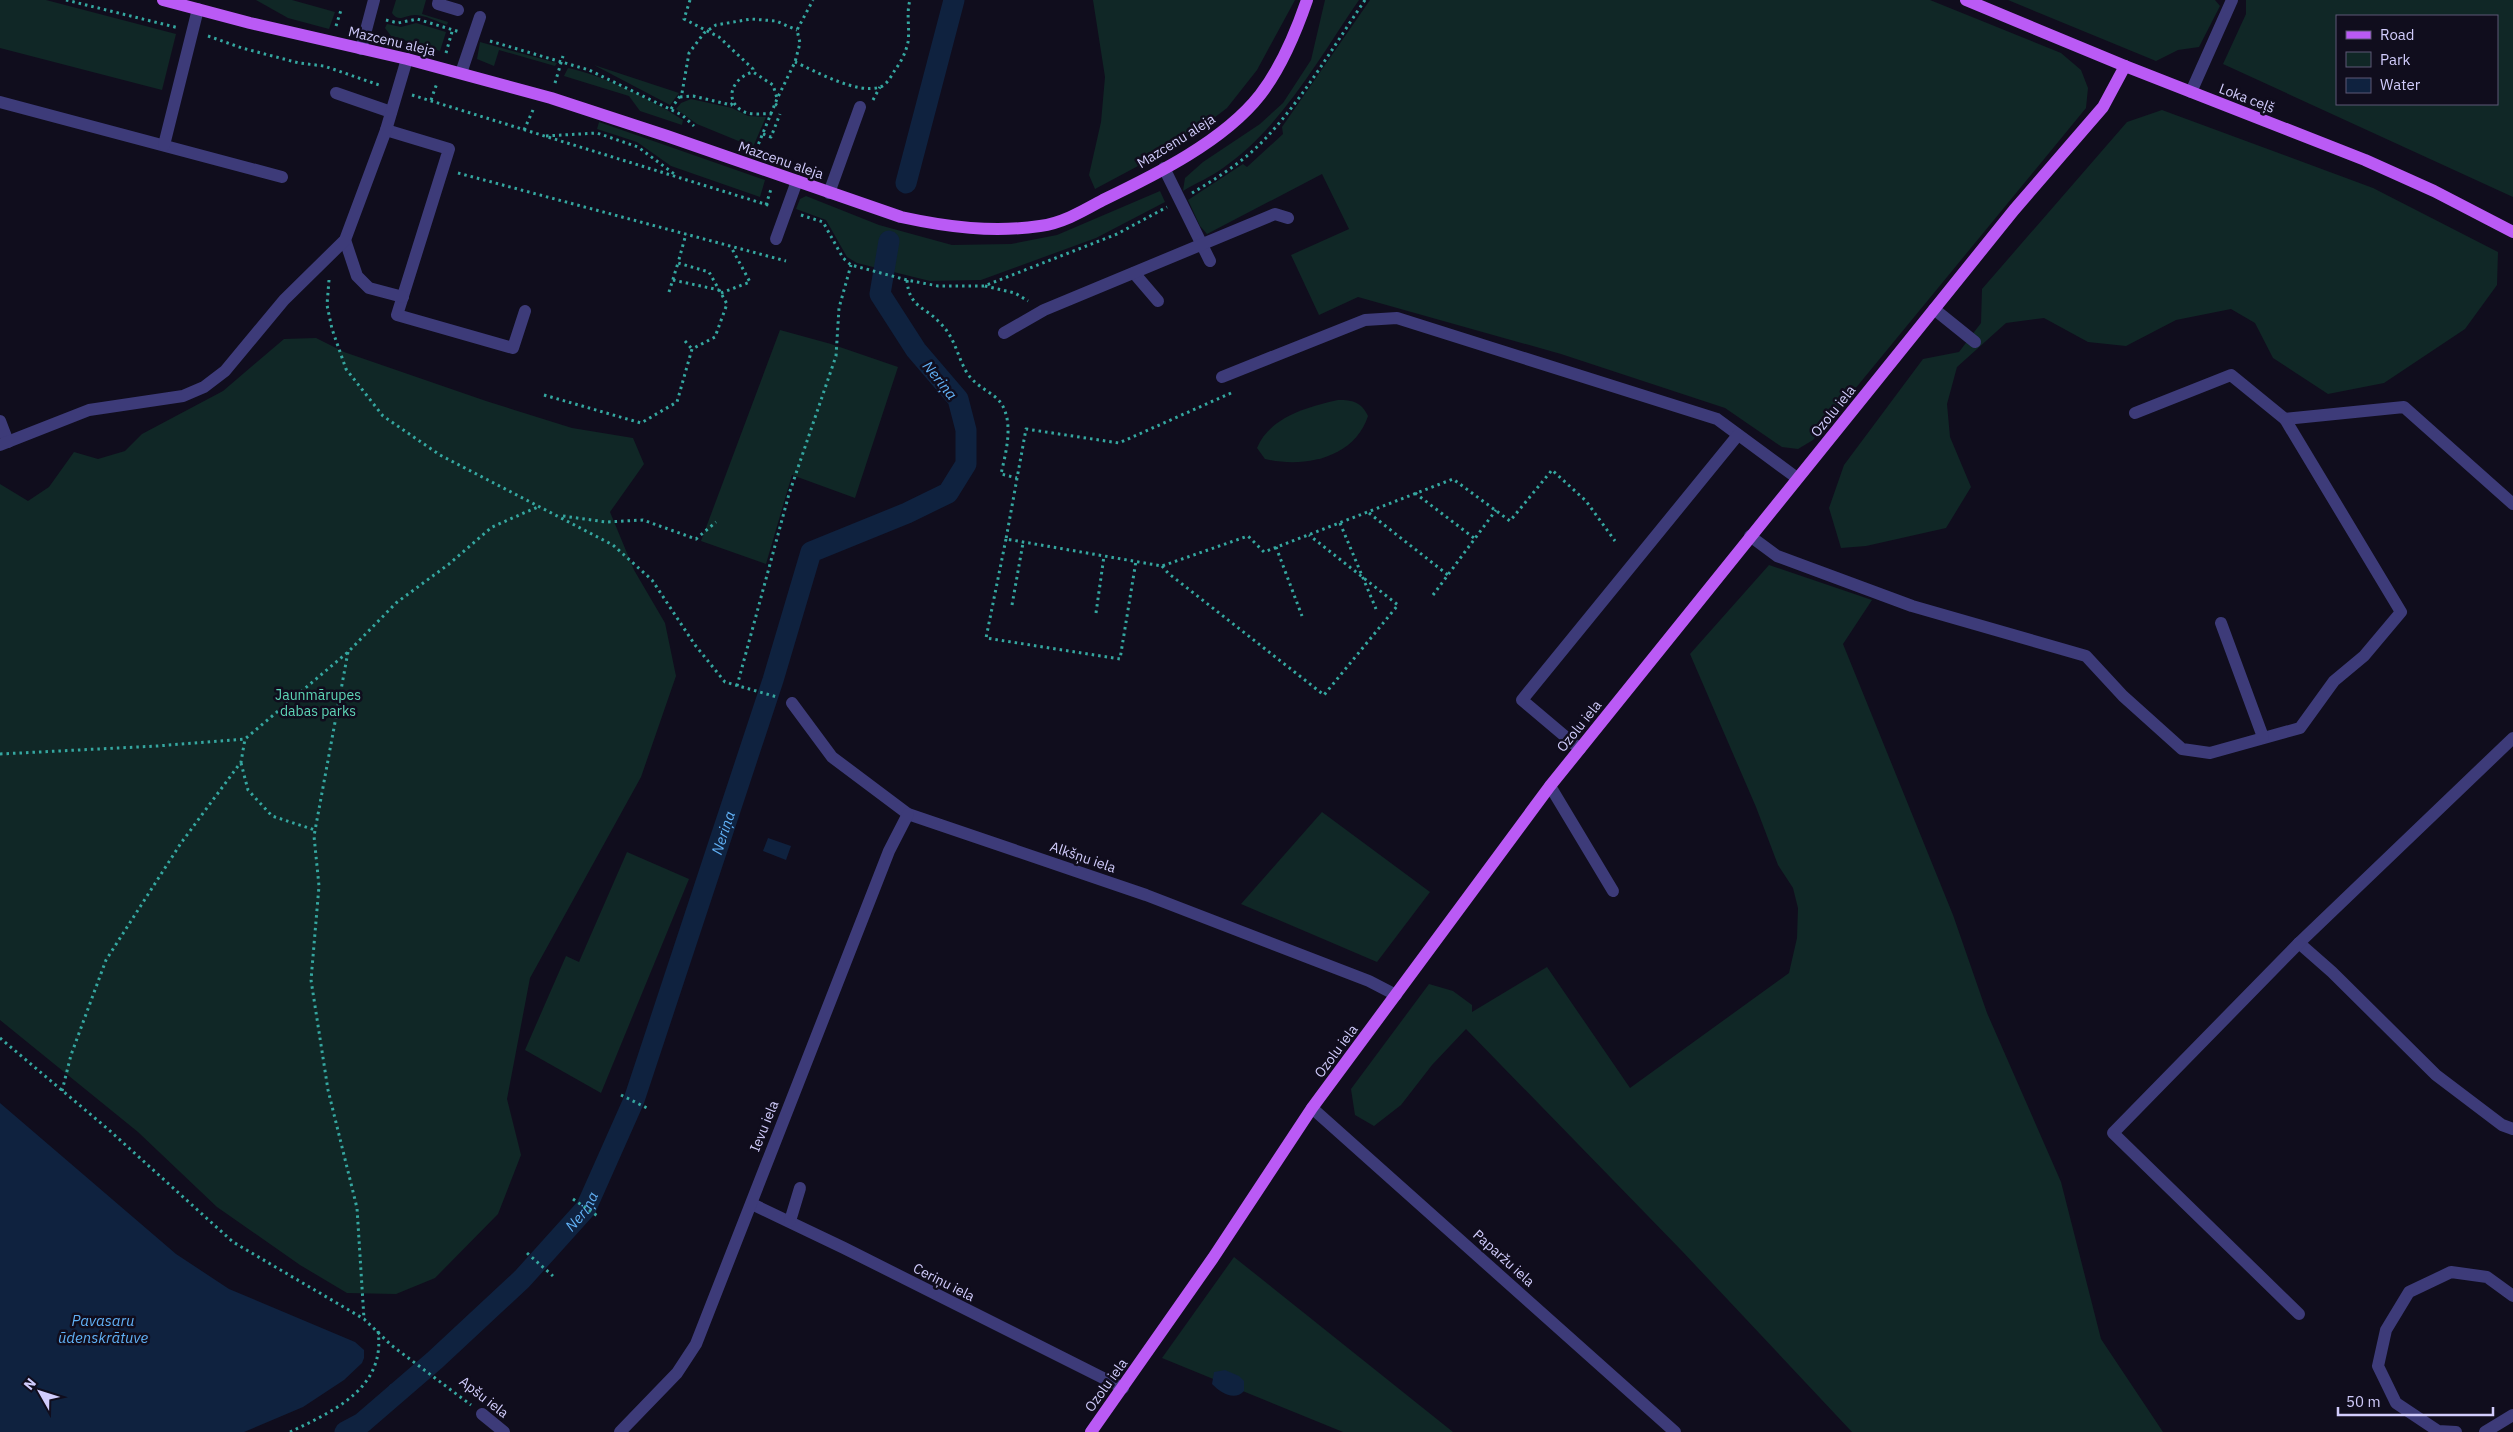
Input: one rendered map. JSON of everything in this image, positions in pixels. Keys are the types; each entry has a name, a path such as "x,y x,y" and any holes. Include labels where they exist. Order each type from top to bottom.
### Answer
{"main road":[{"name":"Mazcenu aleja","path":"163,0 407,59 551,98 901,217 940,226 976,229 1041,226 1063,221 1164,168 1232,124 1260,95 1282,58 1307,0"},
{"name":"Loka ceļš","path":"1966,0 2125,66 2373,164 2434,191 2513,232"},
{"name":"Ozolu iela","path":"1091,1432 1123,1388 1312,1108 1550,786 2014,210 2102,107 2125,66"}],"street":[{"path":"361,49 374,0"},
{"path":"439,0 438,4 458,10"},
{"path":"2190,92 2232,0"},
{"path":"164,145 198,9"},
{"path":"462,73 480,17"},
{"path":"0,421 4,444 89,410 184,396 204,387 225,371 284,300 346,240 386,130 407,59"},
{"path":"336,92 392,112"},
{"path":"0,102 282,177"},
{"path":"829,193 860,107"},
{"path":"386,130 449,149 397,315 513,348 525,311"},
{"path":"1164,168 1210,261"},
{"path":"776,239 797,181"},
{"path":"1004,332 1044,310 1201,243 1275,214 1288,218"},
{"path":"346,240 357,276 369,288 403,297"},
{"path":"1134,273 1158,301"},
{"path":"1934,309 1975,342"},
{"path":"1222,378 1365,320 1397,318 1717,419 1797,478"},
{"path":"1750,536 1778,556 1912,606 2086,656 2123,696 2182,749 2210,753 2300,728 2334,681 2364,656 2401,612 2285,419 2231,375 2135,413"},
{"path":"2285,419 2404,407 2513,504"},
{"path":"1580,749 1522,700 1738,435"},
{"path":"2221,623 2263,737"},
{"name":"Alkšņu iela","path":"792,702 832,757 908,814 1146,894 1369,981 1396,995"},
{"path":"2299,1314 2113,1132 2299,943 2513,738"},
{"path":"1550,786 1613,892"},
{"name":"Ievu iela","path":"620,1432 677,1374 696,1344 752,1204 764,1165 874,888 889,851 908,814"},
{"path":"2299,943 2332,972 2436,1075 2502,1125 2513,1129"},
{"name":"Paparžu iela","path":"1312,1108 1675,1432"},
{"path":"790,1221 800,1188"},
{"name":"Ceriņu iela","path":"752,1204 790,1221 1123,1388"},
{"path":"2456,1432 2438,1431 2396,1404 2378,1366 2386,1330 2409,1292 2451,1272 2487,1277 2513,1296"},
{"name":"Apšu iela","path":"482,1414 504,1432"},
{"path":"2485,1432 2513,1415"}],"path":[{"path":"66,0 203,33 213,39 299,63 324,66 662,174 678,176 823,222 843,258 851,265 899,278"},
{"path":"690,0 684,18 708,30 736,52 754,69 753,72 773,85 777,99"},
{"path":"756,151 777,99 795,62 800,43 797,30 813,0"},
{"path":"795,62 846,84 864,88 880,87 888,80 900,63 908,42 907,10 910,0"},
{"path":"370,16 398,23 417,19 589,70 682,114 692,126 701,129"},
{"path":"671,109 682,93 689,53 708,30 716,25 751,19 776,20 797,30"},
{"path":"551,98 563,56"},
{"path":"753,72 743,75 736,81 732,91 734,101 740,110 750,114 772,114"},
{"path":"680,97 693,96 731,105 734,101"},
{"path":"775,104 780,107"},
{"path":"524,130 533,110"},
{"path":"763,134 770,137 780,114"},
{"path":"545,136 597,133 638,147 678,176"},
{"path":"747,147 765,154"},
{"path":"443,169 786,261"},
{"path":"669,292 686,234"},
{"path":"673,280 720,291 750,282 732,247"},
{"path":"331,253 327,305 332,328 346,368 384,416 440,455 541,505 613,545 638,565 652,580 694,645 725,682 792,702"},
{"path":"544,395 641,423 677,402 692,349 715,336 727,304 709,272 678,263"},
{"path":"737,686 789,494 836,356 839,308 851,265"},
{"path":"907,280 908,294 921,310 940,322 956,344 962,364 974,383 1000,403 1009,427 1001,474 1017,478"},
{"path":"984,286 1014,293"},
{"path":"685,341 692,349"},
{"path":"1136,561 1120,659 986,638 1026,429 1119,443 1236,391"},
{"path":"1006,539 1162,566 1248,536 1264,552 1453,479 1510,521 1552,470 1586,501 1615,541"},
{"path":"1414,493 1474,538"},
{"path":"0,754 157,746 245,739 348,652 396,603 449,564 492,527 541,505"},
{"path":"1433,595 1496,510"},
{"path":"1369,512 1448,575"},
{"path":"560,516 606,522 643,520 696,539 716,522"},
{"path":"1340,523 1376,609"},
{"path":"1162,566 1168,573 1324,695 1398,605 1308,535"},
{"path":"1012,605 1023,543"},
{"path":"1276,547 1302,616"},
{"path":"1096,613 1104,556"},
{"path":"348,652 315,830 319,886 310,980 328,1090 357,1208 364,1318"},
{"path":"245,739 241,762 248,790 272,816 315,830"},
{"path":"62,1091 71,1055 106,960 181,843 241,762"},
{"name":"Apšu iela","path":"0,1038 109,1130 233,1242 364,1318 406,1356 482,1414"},
{"path":"621,1095 649,1109"},
{"path":"573,1199 599,1217"},
{"path":"527,1253 553,1276"},
{"path":"290,1432 322,1417 356,1394 377,1365 380,1348 378,1331"}],"green space":[{"path":"0,0 46,0 176,34 162,90 0,48"},
{"path":"256,0 292,0 335,12 329,29 288,18"},
{"path":"396,0 426,0 422,14 448,22 447,25 419,15 397,18 392,13"},
{"path":"1093,0 1295,0 1257,70 1227,108 1181,143 1095,189 1089,175 1101,122 1105,77"},
{"path":"1325,0 1359,0 1314,68 1264,133 1223,168 1183,191 1185,178 1203,162 1260,124 1283,103 1311,60"},
{"path":"1370,0 1930,0 2061,53 2081,70 2088,88 2086,108 1813,440 1798,449 1782,447 1725,408 1561,354 1358,297 1319,315 1291,255 1349,229 1322,174 1207,234 1200,226 1188,200 1243,164 1247,167 1283,134 1282,127"},
{"path":"2008,0 2215,0 2220,6 2199,47 2178,50 2156,61"},
{"path":"2246,0 2513,0 2513,197 2223,64 2246,14"},
{"path":"416,23 446,32 440,51 391,36 385,28 387,24 401,27"},
{"path":"480,42 557,63 555,66 499,50 494,66 477,59"},
{"path":"594,65 679,93 670,105"},
{"path":"568,68 612,82 657,104 683,120 682,125 640,111 629,96 564,76"},
{"path":"691,99 732,108 748,116 766,117 753,147 697,124 676,109 681,103"},
{"path":"2162,110 2373,188 2498,252 2497,285 2465,329 2384,383 2328,394 2273,358 2255,323 2231,309 2176,320 2126,346 2088,342 2044,318 2006,323 1957,367 1947,404 1950,437 1971,487 1946,528 1866,546 1841,548 1829,508 1844,465 1923,359 1959,352 1981,323 1982,289 2127,122"},
{"path":"599,122 765,180 760,197 671,166 637,142 597,129"},
{"path":"1160,191 1165,202 1096,238 981,280 930,281 857,263 847,257 826,220 796,209 800,199 806,196 879,225 952,245 1011,244 1057,235"},
{"path":"780,330 831,344 898,367 855,498 792,475 766,564 701,541"},
{"name":"Jaunmārupes dabas parks","path":"316,338 344,352 486,401 572,428 633,438 644,464 610,512 634,570 665,623 676,676 641,777 530,978 507,1099 521,1155 498,1214 435,1278 396,1294 347,1293 300,1265 217,1207 138,1132 0,1020 0,484 28,501 49,487 74,452 98,459 125,451 142,434 223,391 284,339"},
{"path":"1338,400 1356,403 1368,416 1361,431 1339,451 1311,461 1280,462 1265,459 1257,448 1263,437 1280,421 1302,410"},
{"path":"1769,565 1872,600 1843,644 1953,915 1987,1013 2061,1182 2101,1339 2163,1432 1852,1432 1682,1251 1466,1029 1432,1065 1401,1105 1374,1126 1355,1115 1351,1089 1429,984 1453,991 1472,1005 1472,1012 1547,967 1630,1088 1789,973 1797,938 1798,908 1793,888 1778,865 1756,807 1690,654"},
{"path":"1322,812 1430,892 1377,962 1241,904"},
{"path":"627,852 689,879 601,1093 525,1050 566,956 579,962"},
{"path":"1234,1257 1453,1432 1343,1432 1162,1358"}],"water":[{"path":"768,838 791,846 786,860 763,851"},
{"name":"Pavasaru ūdenskrātuve","path":"0,1103 176,1254 229,1289 355,1342 364,1350 362,1363 344,1380 303,1407 244,1432 0,1432"},
{"path":"1225,1370 1239,1376 1244,1381 1244,1391 1236,1396 1227,1395 1212,1384 1214,1372"}],"waterway":[{"name":"Neriņa","path":"906,183 954,0"},
{"name":"Neriņa","path":"345,1432 362,1423 435,1360 522,1279 586,1208 634,1100 773,680 811,552 907,513 948,493 966,464 966,430 958,399 916,350 880,294 889,241"},
{"name":"Neriņa","path":"392,1387 398,1392"}]}
